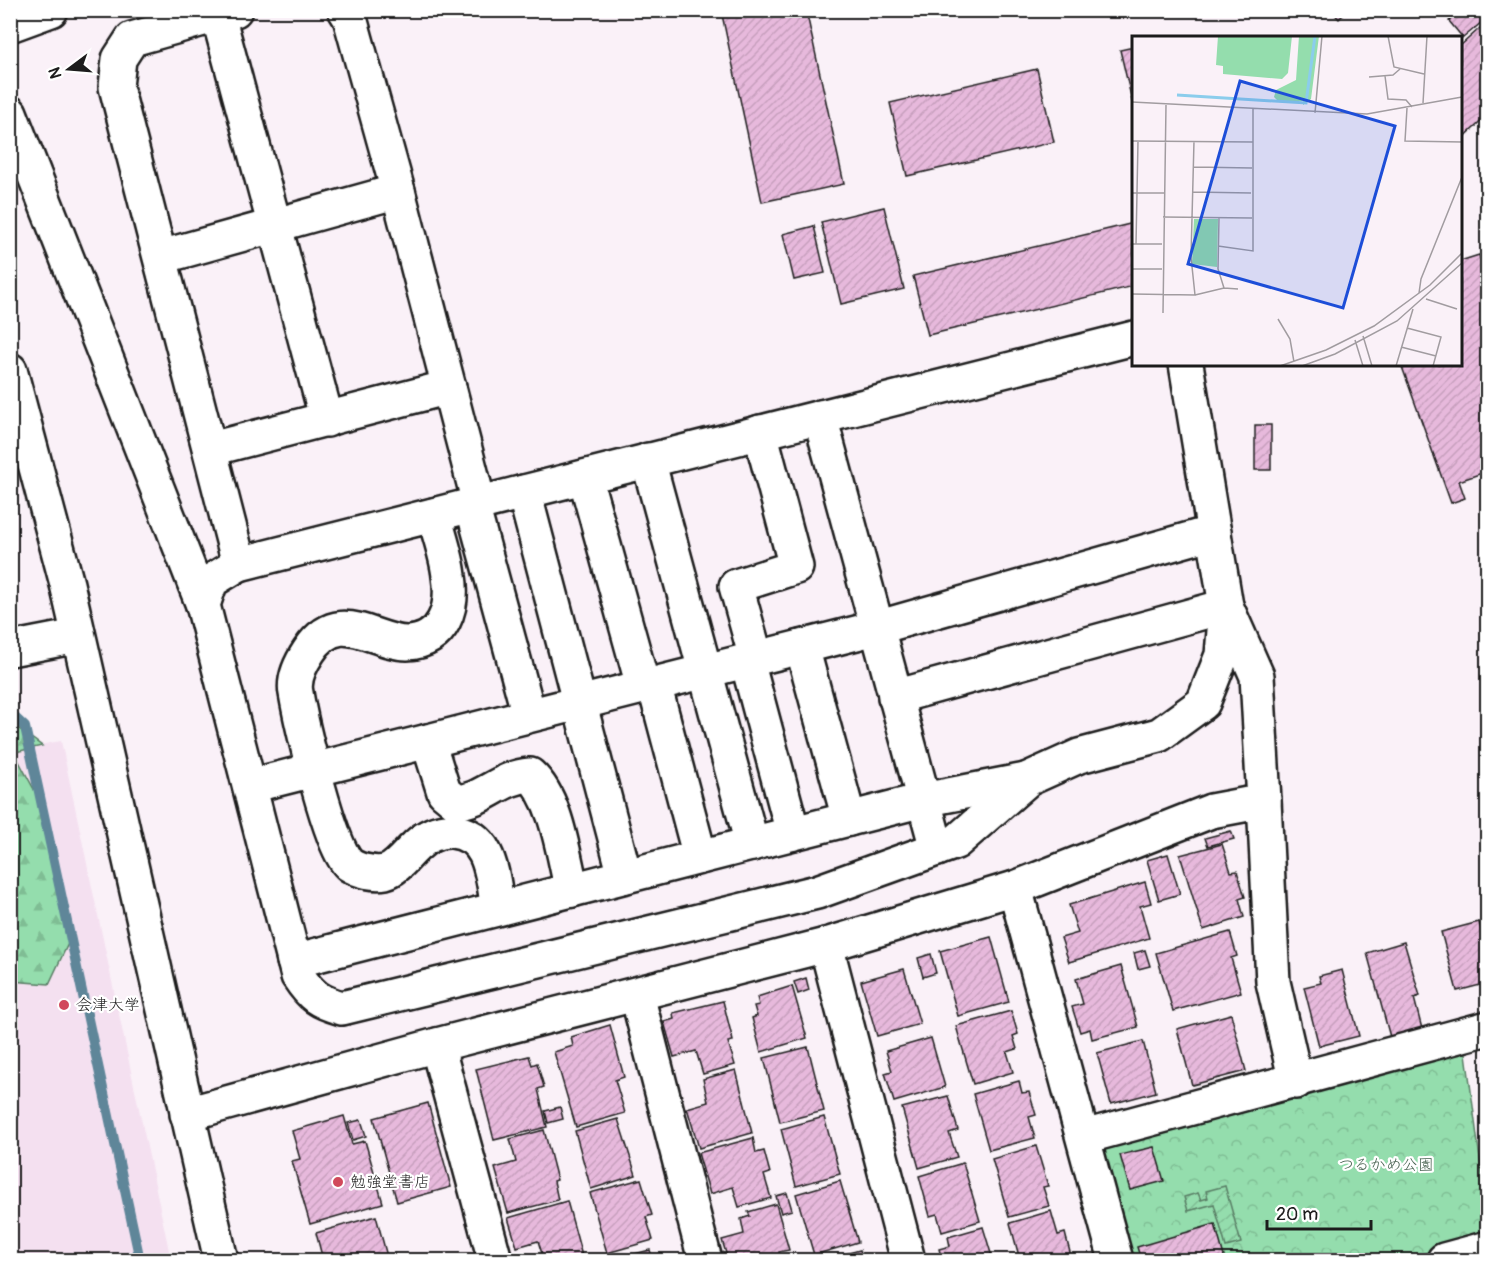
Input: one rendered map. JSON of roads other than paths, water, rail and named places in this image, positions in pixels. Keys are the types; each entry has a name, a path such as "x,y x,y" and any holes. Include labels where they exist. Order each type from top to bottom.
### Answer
{"street":[{"path":"10,25 51,10"},
{"path":"345,10 350,18 398,191 449,387 529,716"},
{"path":"239,564 116,87 119,59 132,39 227,13 276,225 327,420"},
{"path":"10,113 203,605 298,976 307,990 322,1003 342,1008 817,892 956,842 1028,779"},
{"path":"161,257 398,191"},
{"path":"203,605 211,581 239,564 1132,339"},
{"path":"294,961 923,800 1028,779 1079,756 1159,735 1203,703 1222,655 1226,606 1186,366"},
{"path":"10,370 67,584 220,1260"},
{"path":"211,449 449,387"},
{"path":"820,417 937,849"},
{"path":"760,432 796,567 735,586 793,833"},
{"path":"648,460 752,844"},
{"path":"585,477 700,857"},
{"path":"524,492 625,876"},
{"path":"434,515 450,577 449,603 441,629 426,639 407,643 367,631 346,628 327,633 311,647 300,665 295,690 332,836 350,865 371,873 387,872 428,836 444,830 464,832 482,844 490,866 498,908"},
{"path":"250,786 876,628 1214,531"},
{"path":"896,697 1226,606"},
{"path":"1226,606 1257,676 1273,982 1296,1082"},
{"path":"10,649 77,636"},
{"path":"802,647 849,819"},
{"path":"428,741 444,792 456,802 479,796 503,780 518,776 530,775 542,786 551,808 572,890"},
{"path":"187,1114 438,1045 826,945 1015,888 1210,811 1264,801"},
{"path":"1015,888 1116,1260"},
{"path":"826,945 908,1260"},
{"path":"637,995 705,1260"},
{"path":"1084,1137 1296,1082 1488,1028"},
{"path":"438,1045 495,1260"},
{"path":"1444,1260 1488,1248"}],"waterway":[{"path":"10,713 25,727 140,1260"}],"place":[{"name":"会津大学","path":"64,1005"},
{"name":"勉強堂書店","path":"338,1182"}],"park label":[{"name":"つるかめ公園","path":"1386,1165"}]}
